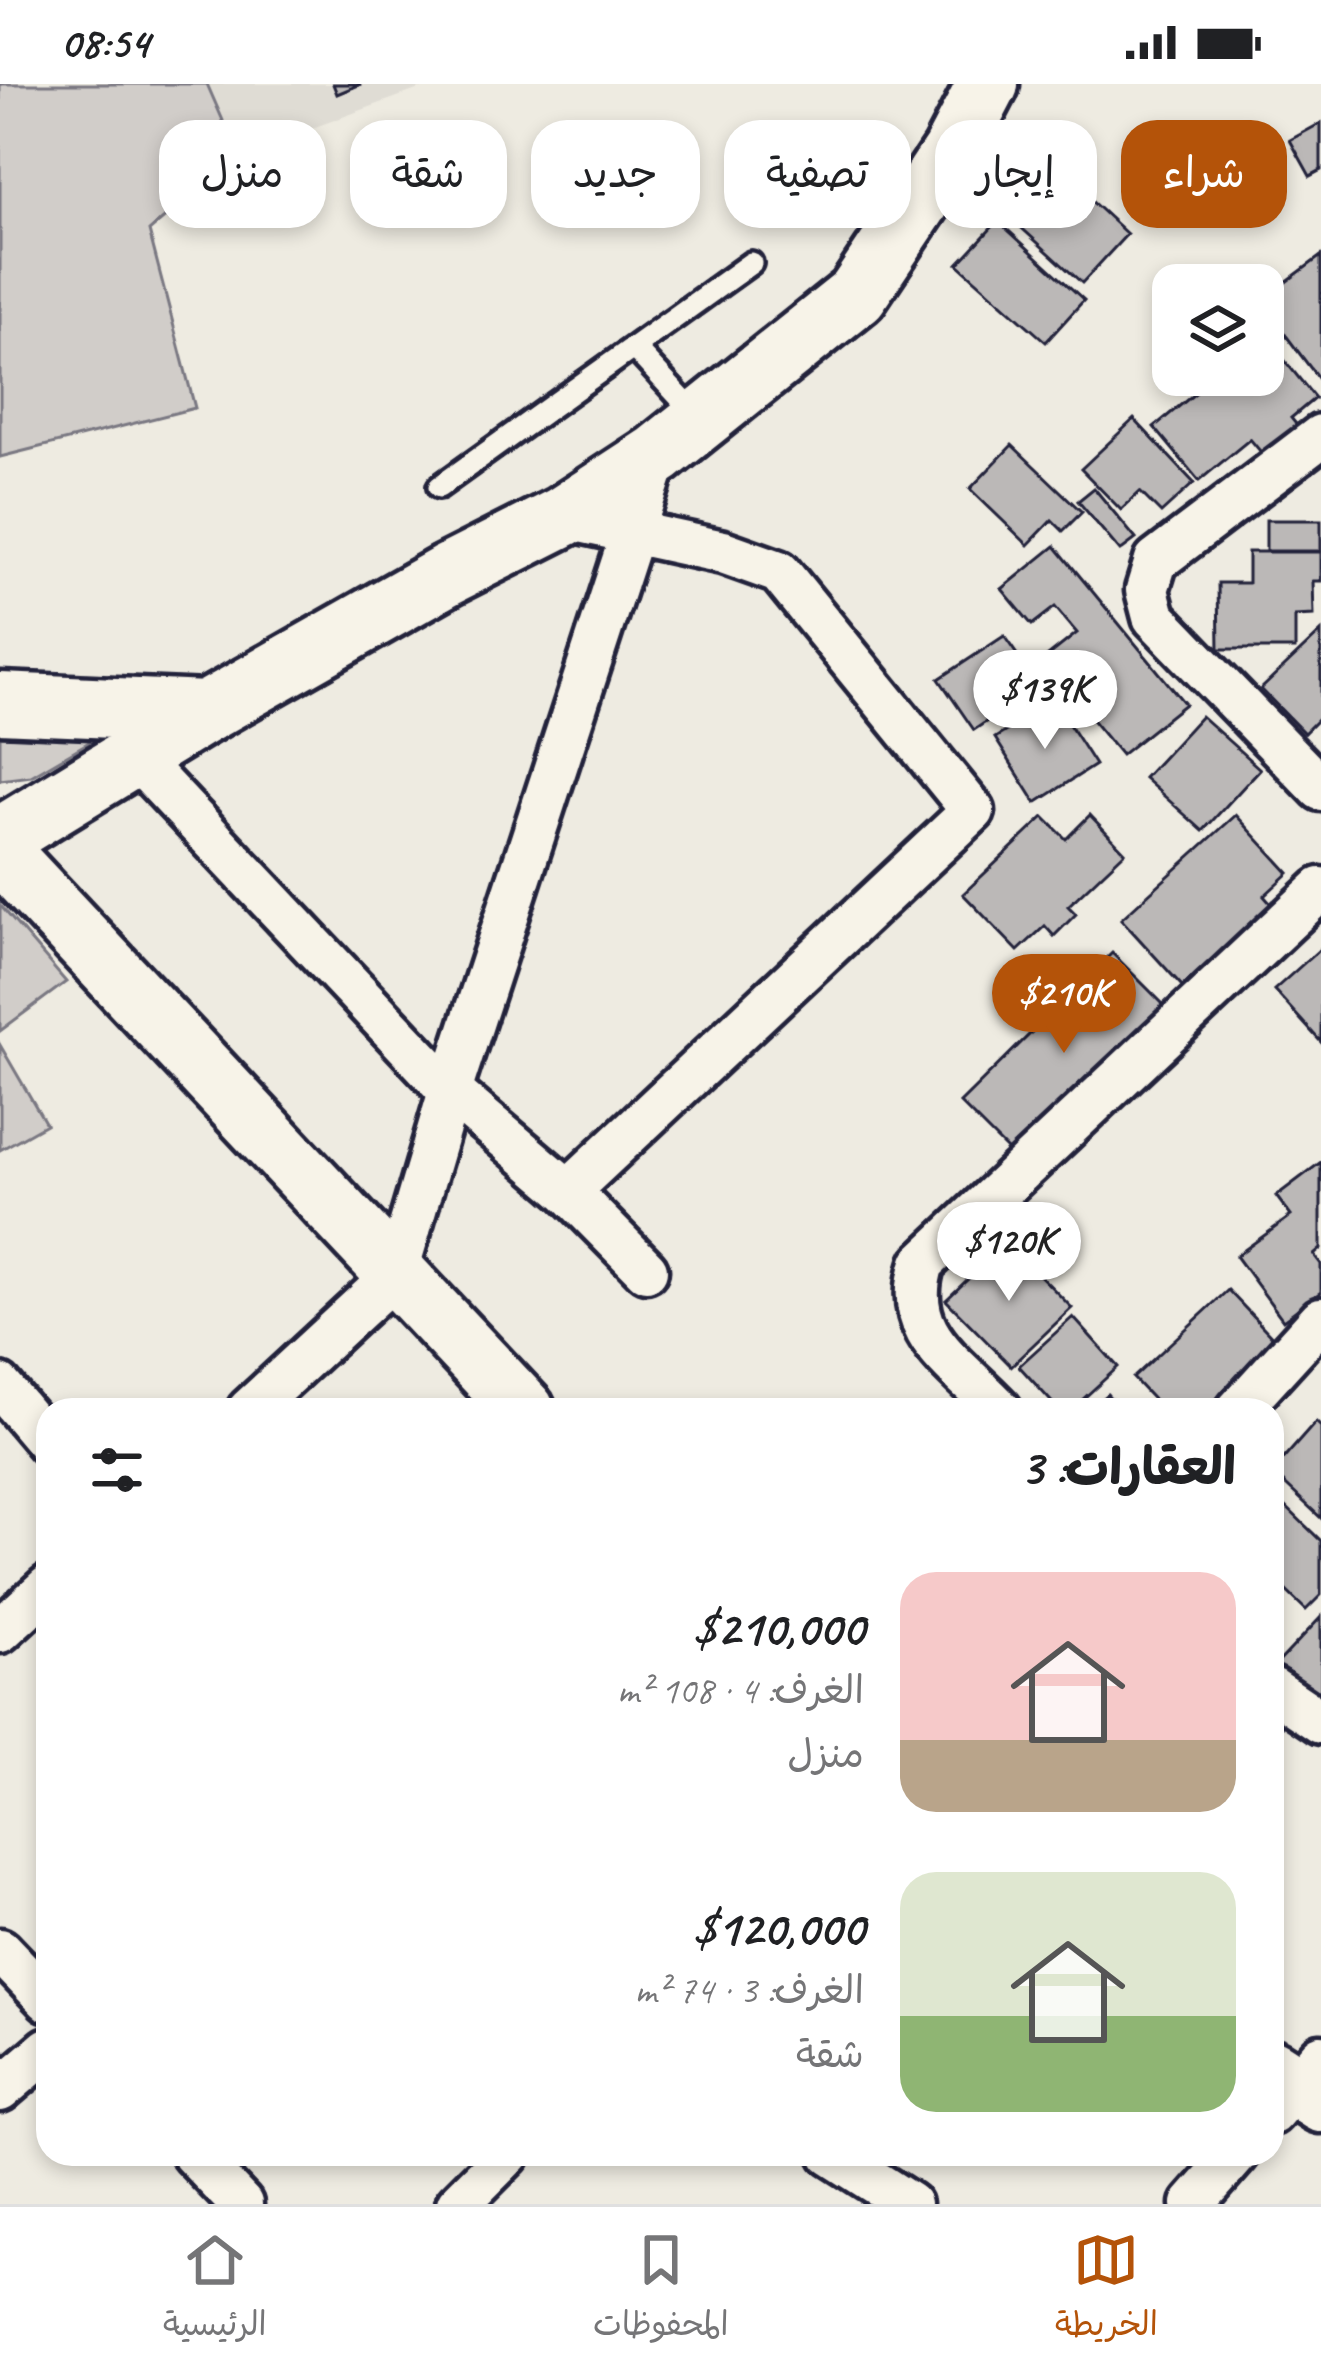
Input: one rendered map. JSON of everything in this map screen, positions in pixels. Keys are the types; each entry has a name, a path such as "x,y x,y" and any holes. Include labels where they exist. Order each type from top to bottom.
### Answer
{"street":[{"path":"0,838 206,712 447,575 562,517 678,436 857,295 952,152 988,84"},
{"path":"268,1398 396,1274 450,1091 635,530 678,436"},
{"path":"1321,436 1156,561 1148,590 1154,617 1321,789"},
{"path":"562,517 635,530 779,572 973,811 568,1191"},
{"path":"0,704 206,712"},
{"path":"136,758 450,1091 568,1191 646,1270"},
{"path":"0,852 513,1398"},
{"path":"989,1398 919,1324 912,1295 923,1263 1321,889"},
{"path":"1249,1398 1321,1319"},
{"path":"0,1387 36,1429"},
{"path":"0,1631 36,1598"},
{"path":"1284,1697 1321,1722"},
{"path":"0,1950 36,1988"},
{"path":"0,2090 36,2059"},
{"path":"205,2166 241,2204"},
{"path":"458,2204 496,2166"},
{"path":"849,2166 909,2204"},
{"path":"1193,2204 1226,2166"}],"lane":[{"path":"439,487 752,263"},
{"path":"635,349 678,436"}],"shaded area":[{"path":"0,84 207,84 223,120 159,120 159,222 149,231 195,408 0,457"},
{"path":"207,84 433,84 326,123 223,120"},
{"path":"0,736 96,738 31,776 0,780"},
{"path":"0,905 66,982 0,1031"},
{"path":"0,1045 46,1124 0,1150"}],"building":[{"path":"333,84 361,84 337,94"},
{"path":"1321,123 1321,170 1310,176 1290,140"},
{"path":"1097,206 1127,234 1082,283 1022,228 1097,228"},
{"path":"991,228 1006,228 1084,300 1046,342 958,264"},
{"path":"1321,256 1321,382 1284,333 1284,283"},
{"path":"1284,360 1315,398 1291,418 1300,429 1265,457 1250,439 1199,481 1154,427 1192,396 1284,396"},
{"path":"1134,419 1194,483 1161,513 1140,492 1121,510 1081,469"},
{"path":"1012,445 1082,512 1063,531 1052,520 1028,545 970,489"},
{"path":"1094,488 1136,539 1120,551 1078,501"},
{"path":"1266,520 1321,520 1321,551 1266,551"},
{"path":"1055,546 1185,704 1121,755 1043,660 1077,633 1055,607 1032,625 1002,589"},
{"path":"1248,552 1321,552 1321,581 1313,581 1314,615 1295,616 1295,649 1219,649 1218,583 1248,583"},
{"path":"1321,632 1321,716 1304,733 1261,689"},
{"path":"1004,636 1039,686 974,730 939,679"},
{"path":"1054,701 1095,765 1036,803 995,738"},
{"path":"1201,716 1260,769 1203,831 1144,778"},
{"path":"1090,815 1125,852 1068,906 1076,914 1054,936 1045,926 1018,951 963,894 1044,817 1066,839"},
{"path":"1236,815 1289,873 1264,896 1284,919 1238,960 1226,947 1183,987 1121,919"},
{"path":"1321,948 1321,1042 1274,990"},
{"path":"1112,953 1167,1008 1016,1159 960,1103"},
{"path":"1321,1162 1321,1249 1314,1255 1321,1264 1321,1292 1283,1320 1236,1256 1291,1216 1276,1196"},
{"path":"1007,1242 1072,1308 1011,1366 946,1300"},
{"path":"1228,1290 1280,1345 1226,1398 1152,1398 1133,1378"},
{"path":"1073,1317 1118,1367 1084,1398 1048,1398 1019,1366"},
{"path":"1316,1422 1321,1427 1321,1518 1284,1483 1284,1458"},
{"path":"1284,1505 1321,1541 1321,1595 1306,1610 1284,1589"},
{"path":"1321,1617 1321,1689 1312,1699 1284,1673 1284,1656"}]}
